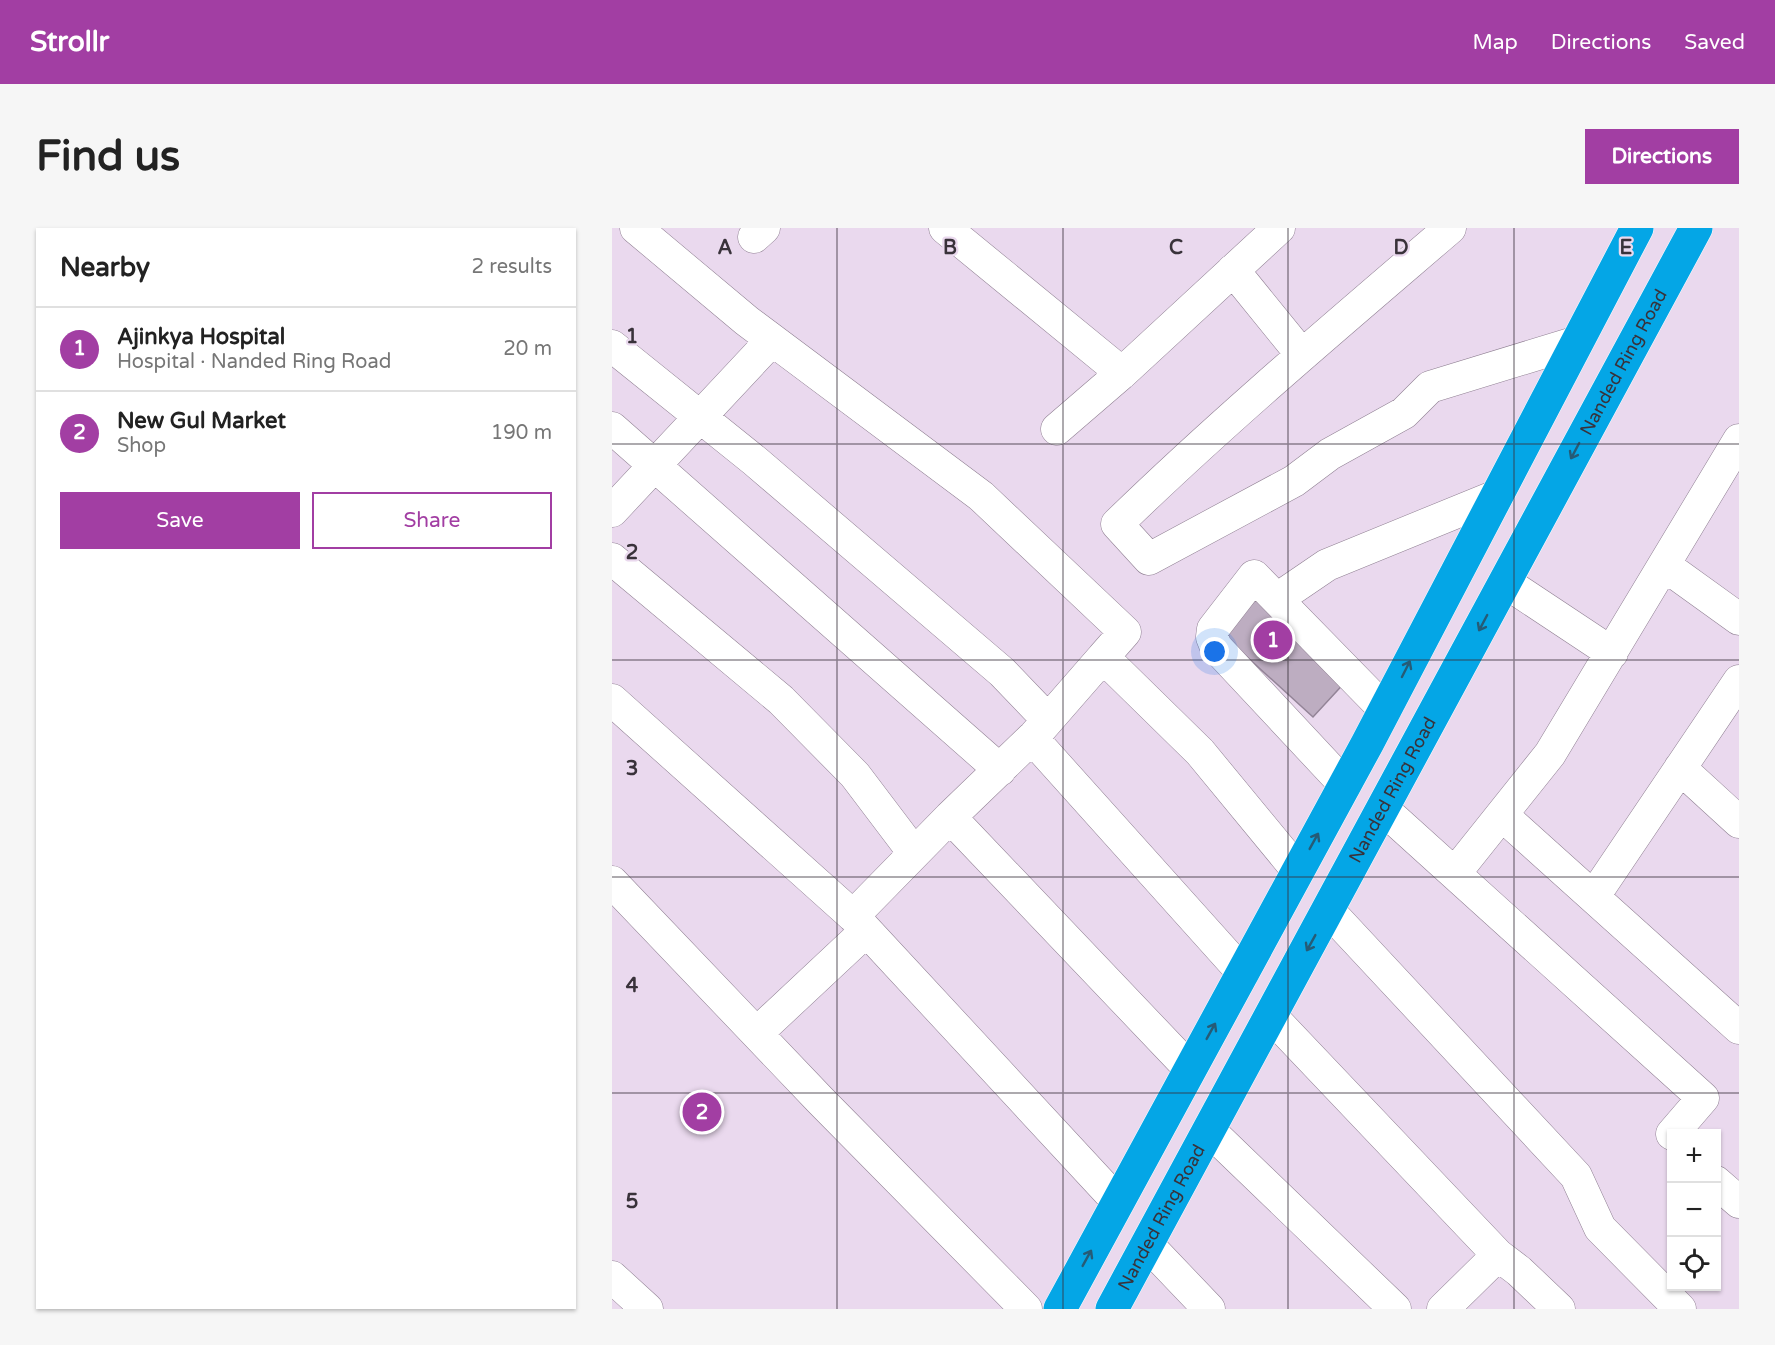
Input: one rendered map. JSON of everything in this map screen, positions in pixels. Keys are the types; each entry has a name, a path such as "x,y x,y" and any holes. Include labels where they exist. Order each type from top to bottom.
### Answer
{"highway":[{"path":"1060,1309 1345,785 1637,228"},
{"name":"Nanded Ring Road","path":"1112,1309 1696,228"}],"street":[{"path":"636,228 772,340 981,496 1125,632 1040,729 914,853 859,924 757,1033"},
{"path":"945,228 1122,373"},
{"path":"1057,429 1122,373 1279,228"},
{"path":"1450,228 1302,355 1171,472 1117,524 1149,559 1294,481 1330,454 1404,413 1430,387 1577,342"},
{"path":"1233,270 1302,355"},
{"path":"612,511 772,340"},
{"path":"612,346 755,461 1002,672 1040,729 1243,973"},
{"path":"612,428 1000,770"},
{"path":"1455,873 1550,754 1739,440"},
{"path":"1277,599 1327,565 1496,496"},
{"path":"612,559 781,700 855,775 914,853"},
{"path":"1664,565 1739,619"},
{"path":"1345,785 1216,647 1212,636 1213,629 1254,576 1385,710"},
{"path":"1505,582 1612,653"},
{"path":"1103,657 1200,752 1298,871"},
{"path":"1594,896 1739,681"},
{"path":"612,700 859,924 1118,1202"},
{"path":"1680,768 1739,822"},
{"path":"1383,809 1703,1098 1676,1129"},
{"path":"1502,814 1594,896 1733,1012"},
{"path":"950,817 1190,1069"},
{"path":"612,882 1026,1309"},
{"path":"1328,910 1576,1176 1600,1228 1680,1309"},
{"path":"1270,1016 1498,1255 1519,1270 1559,1309"},
{"path":"1209,1130 1395,1309"},
{"path":"1717,1183 1739,1202"},
{"path":"1147,1244 1209,1309"},
{"path":"1443,1309 1498,1255"},
{"path":"612,1278 647,1309"}],"building":[{"path":"1258,597 1348,679 1313,717 1223,635"}],"place":[{"name":"Ajinkya Hospital","path":"1273,640"},
{"name":"New Gul Market","path":"702,1112"}]}
